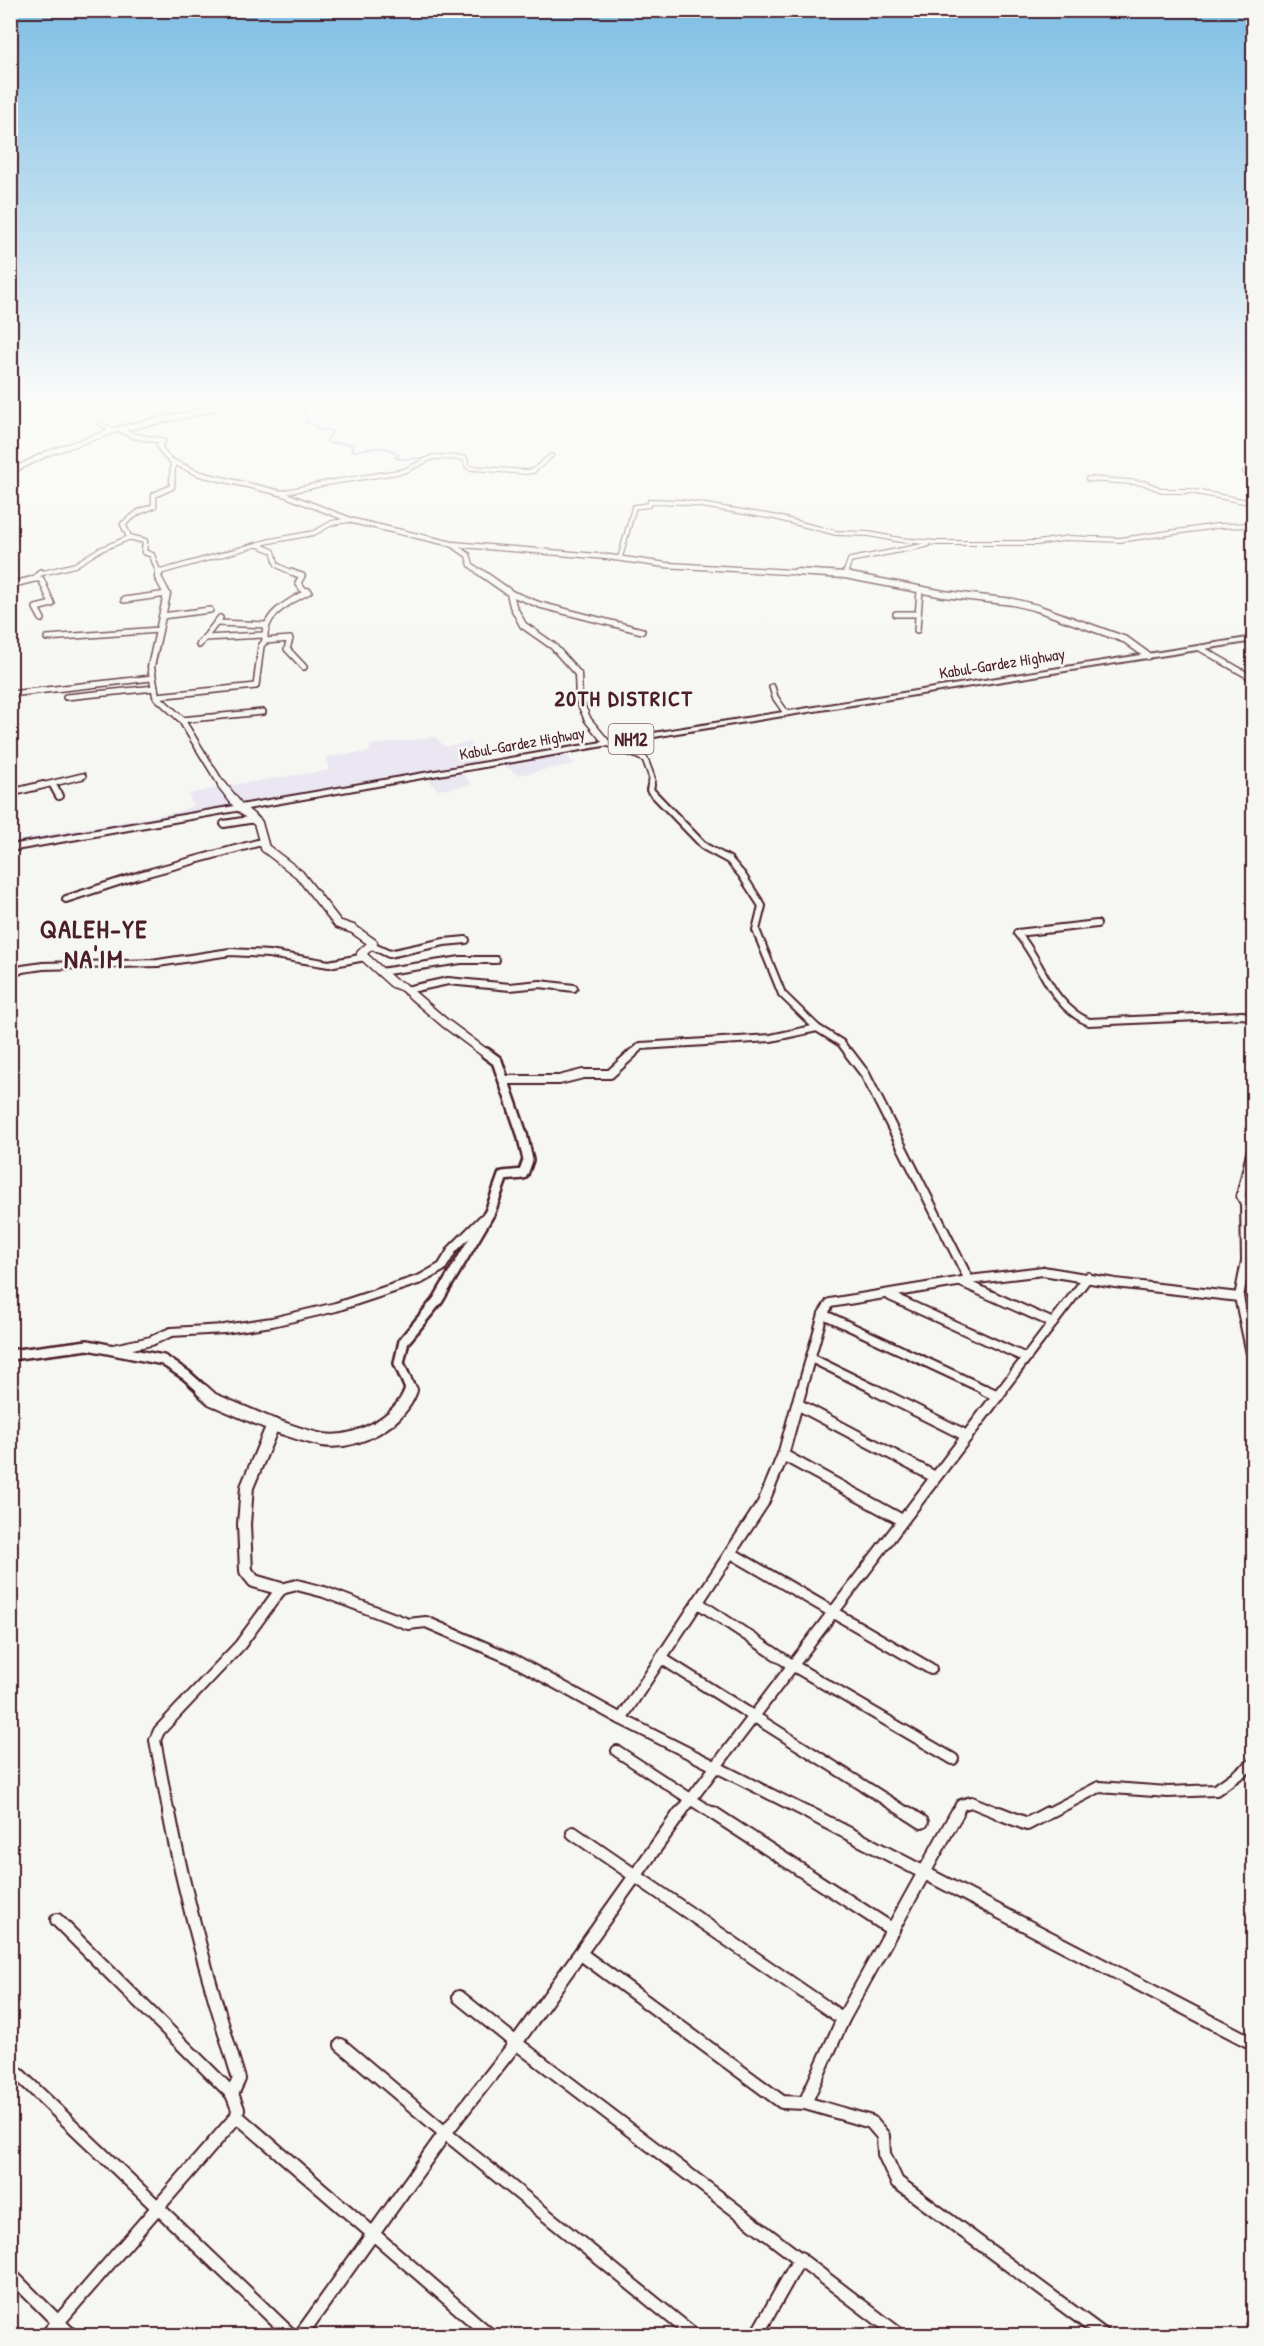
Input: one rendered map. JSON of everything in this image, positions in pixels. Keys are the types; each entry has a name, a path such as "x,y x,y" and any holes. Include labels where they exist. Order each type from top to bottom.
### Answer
{"highway":[{"name":"Kabul-Gardez Highway","path":"11,847 786,713 1254,639"}],"street":[{"path":"139,513 124,521 124,529 131,537 145,541 144,552 152,555 167,594 151,667 156,696"},
{"path":"335,513 452,544 620,558 666,565 845,575 920,590 1037,608 1126,640 1148,656"},
{"path":"620,558 632,513"},
{"path":"763,513 836,533 869,534 900,540 938,543 1037,543 1069,538 1120,540 1217,526 1254,525"},
{"path":"160,572 258,545 314,533 332,523 349,519"},
{"path":"34,579 41,572 75,565 99,550 131,537"},
{"path":"845,575 850,560 938,543"},
{"path":"452,544 468,555 471,565 492,583 510,592 540,605 642,632"},
{"path":"156,696 256,686 261,646 267,625 280,606 309,591 303,590 298,583 302,576 277,565 273,551 258,545"},
{"path":"10,585 41,579 52,604 36,608 42,619"},
{"path":"916,630 920,590"},
{"path":"510,592 513,606 523,625 553,646 578,674 579,700 588,720 607,743 645,759 652,777 650,790 705,847 729,860 742,875 762,906 756,930 782,994 817,1028 841,1043 865,1074 965,1281 1053,1323"},
{"path":"124,600 167,594"},
{"path":"162,616 210,610"},
{"path":"893,623 896,611 916,614"},
{"path":"198,645 220,618"},
{"path":"216,623 267,625"},
{"path":"47,638 159,630"},
{"path":"205,638 290,639 287,649 304,667"},
{"path":"1200,648 1254,679"},
{"path":"10,694 152,678"},
{"path":"772,687 775,697 786,713"},
{"path":"66,697 155,688"},
{"path":"156,696 167,703 181,720 240,808 255,819 261,827 261,842 282,863 299,874 338,924 353,930 373,943 372,946 388,954 444,942 466,940"},
{"path":"181,720 263,712"},
{"path":"10,794 83,776"},
{"path":"52,784 59,796"},
{"path":"224,824 255,819"},
{"path":"66,899 140,874 261,842"},
{"path":"1097,924 1017,933 1031,949 1036,965 1047,985 1077,1017 1089,1022 1242,1015 1254,1017"},
{"path":"10,1355 88,1345 164,1360 186,1375 212,1399 273,1425 324,1440 357,1437 396,1414 411,1391 399,1363 404,1341 438,1300 490,1212 503,1176 523,1174 528,1160 505,1080 497,1061 380,972 362,954 372,946"},
{"path":"10,975 22,969 42,966 158,963 230,952 269,954 330,964 365,957"},
{"path":"380,972 460,960 496,960"},
{"path":"406,990 448,981 510,987 540,984 574,988"},
{"path":"505,1080 559,1080 583,1074 610,1074 641,1046 771,1038 817,1028"},
{"path":"1254,1141 1250,1179 1241,1196 1245,1203 1246,1262 1239,1297 1254,1368"},
{"path":"112,1350 151,1341 171,1332 224,1329 272,1322 336,1307 421,1280 442,1267 453,1249 490,1212"},
{"path":"621,1719 763,1503 783,1455 823,1314 830,1303 1043,1271 1115,1283 1239,1297"},
{"path":"300,2336 445,2133 516,2043 714,1766 1088,1277"},
{"path":"889,1295 1026,1358"},
{"path":"823,1314 998,1396"},
{"path":"811,1358 967,1436"},
{"path":"797,1404 935,1477"},
{"path":"273,1425 247,1487 244,1524 246,1571 254,1581 281,1589 297,1585 324,1592 408,1624 426,1622 512,1659 621,1719 926,1872 1254,2044"},
{"path":"783,1455 902,1520"},
{"path":"731,1553 833,1610 931,1669"},
{"path":"232,2094 239,2079 213,1996 177,1857 155,1740 159,1731 217,1671 281,1589"},
{"path":"697,1602 792,1665 953,1760"},
{"path":"661,1658 922,1822"},
{"path":"616,1751 893,1930"},
{"path":"805,2103 843,2019 961,1805 971,1802 1027,1824 1099,1786 1168,1792 1216,1790 1254,1763"},
{"path":"573,1833 843,2019"},
{"path":"46,2336 237,2116 238,2109 232,2094 57,1920"},
{"path":"580,1954 782,2102 805,2103 871,2122 883,2136 884,2154 897,2182 1105,2336"},
{"path":"459,1997 516,2043 901,2336"},
{"path":"341,2044 445,2133 695,2336"},
{"path":"10,2066 292,2336"},
{"path":"237,2116 491,2336"},
{"path":"756,2336 801,2258"},
{"path":"10,2274 72,2336"}],"shaded area":[{"path":"436,737 444,747 469,742 485,761 11,847 10,839 12,841 178,812 193,806 189,794 330,770 326,757 370,752 370,746 373,745"},
{"path":"564,754 575,764 518,775 501,764"},
{"path":"460,771 472,785 438,790 426,777"}],"district":[{"name":"20TH DISTRICT","path":"624,698"},
{"name":"QALEH-YE NA'IM","path":"94,943"}]}
